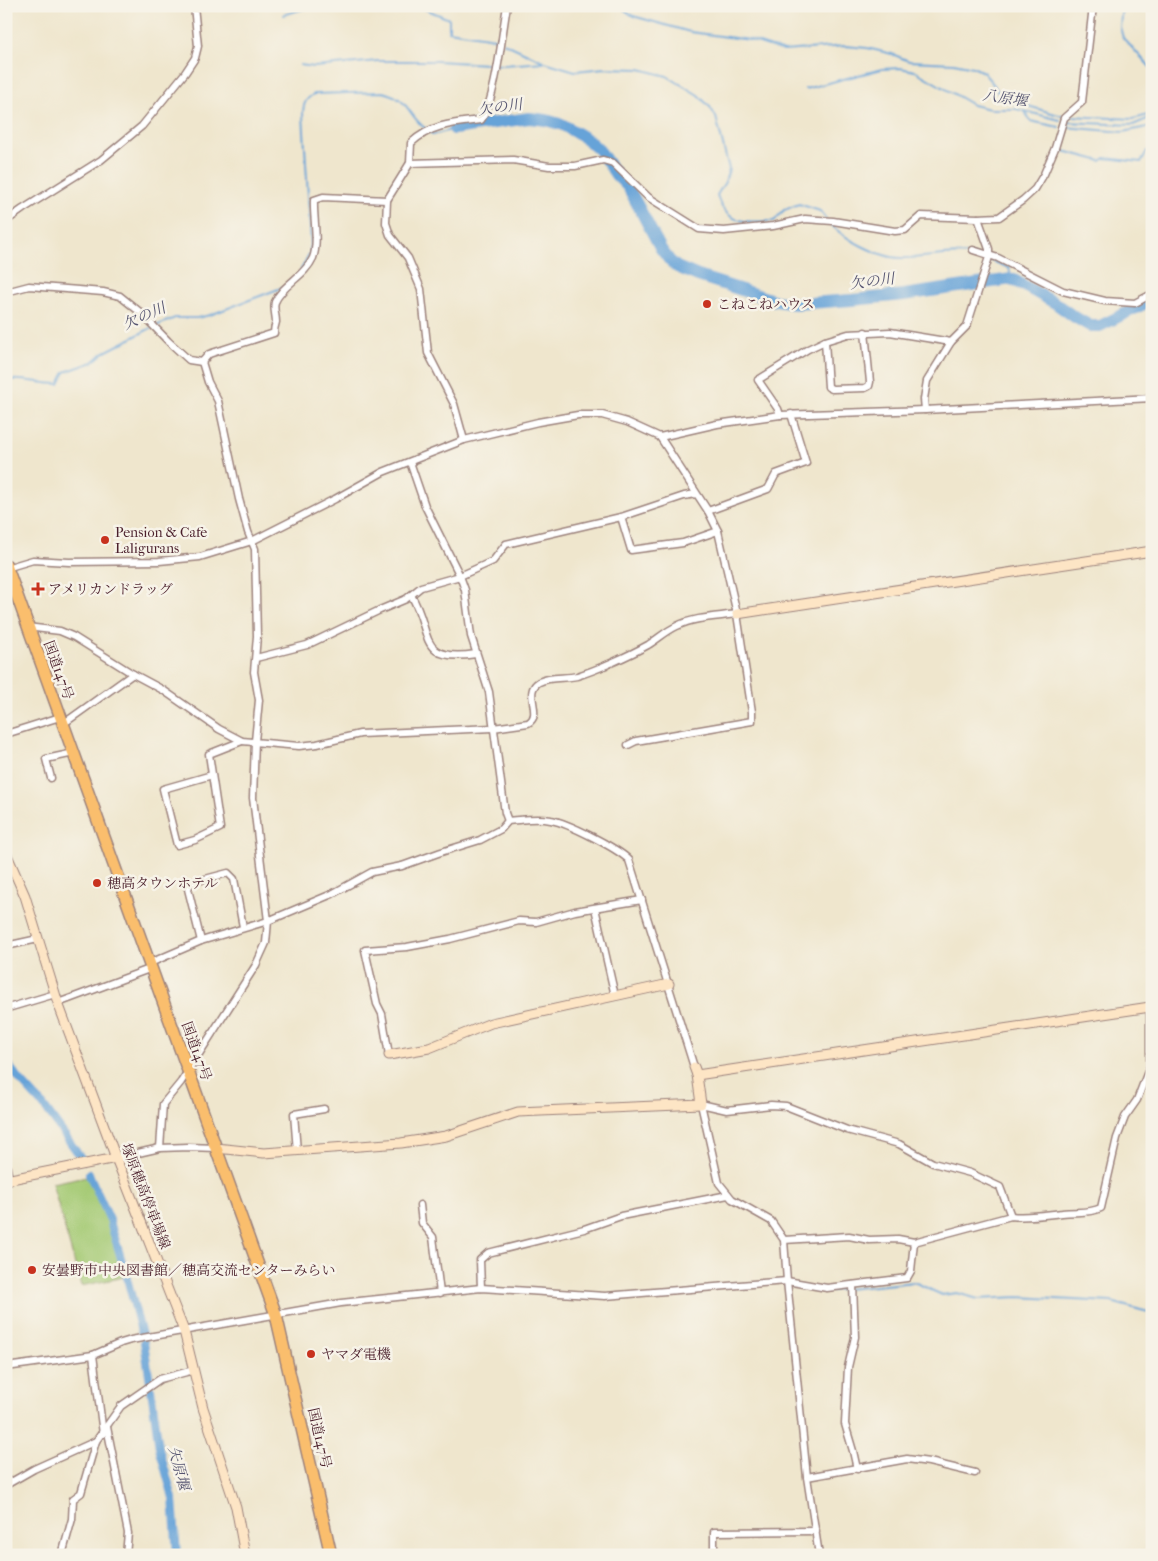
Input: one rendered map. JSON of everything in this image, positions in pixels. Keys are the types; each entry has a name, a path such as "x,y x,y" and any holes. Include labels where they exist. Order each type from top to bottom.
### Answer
{"highway":[{"name":"国道147号","path":"7,567 276,1315 332,1555"}],"street":[{"path":"6,222 23,209 101,160 142,126 195,58 198,46 194,6"},
{"path":"464,440 454,404 428,353 421,289 408,258 390,234 386,223 387,200 410,163 411,143 427,130 455,123 481,120 486,113 507,6"},
{"path":"410,163 513,160 548,166 575,166 603,160 613,162 648,197 699,229 724,231 773,226 805,219 833,221 894,231 905,230 921,216 999,217 1035,189 1044,174 1066,115 1082,102 1093,6"},
{"path":"202,362 210,354 274,333 276,321 274,304 279,296 306,269 316,248 314,200 323,197 387,200"},
{"path":"925,410 924,399 927,381 951,342 967,326 988,258 988,245 978,218"},
{"path":"973,250 1063,291 1105,301 1135,303 1152,294"},
{"path":"6,292 29,286 103,292 126,299 189,360 202,362"},
{"path":"825,340 828,387 832,389 865,388 869,386 870,382 865,332"},
{"path":"780,415 758,380 825,340 848,334 890,332 951,342"},
{"path":"160,1148 164,1104 256,965 266,943 268,921 253,798 259,700 254,672 257,636 255,549 239,499 218,401 208,382 202,362"},
{"path":"660,437 717,424 791,414 925,410 1152,398"},
{"path":"708,511 768,489 776,474 806,463 791,414"},
{"path":"7,567 33,560 68,562 177,560 200,557 252,541 335,499 383,472 464,440 538,422 578,415 602,415 627,422 660,437 708,511 718,531 737,614 752,721 636,741 628,745"},
{"path":"410,462 425,506 466,590 471,636 488,692 505,813 508,821"},
{"path":"256,658 307,645 406,599 420,586 460,576 493,562 506,544 621,517 684,496 696,494"},
{"path":"621,517 631,550 683,543 718,531"},
{"path":"27,627 60,630 74,637 133,674 163,690 219,729 242,740 299,746 317,744 360,734 493,728 528,723 533,720 534,716 532,692 533,687 538,683 576,676 647,645 676,626 696,619 1152,551"},
{"path":"411,595 417,604 431,645 436,652 459,657 476,654"},
{"path":"6,734 62,721 133,674"},
{"path":"212,775 164,789 176,845 195,840 220,828 209,754 242,740"},
{"path":"51,778 46,759 74,753"},
{"path":"8,1008 56,999 151,966 201,941 268,921 332,894 372,872 402,866 491,836 508,821 549,819 561,822 618,852 629,860 696,1071 701,1104 719,1183 728,1195 739,1204 771,1221 784,1240 807,1477 819,1555"},
{"name":"塚原穂高停車場線","path":"6,852 25,896 56,999 184,1331 203,1408 236,1507 245,1555"},
{"path":"201,941 188,889 190,882 228,874 234,879 243,927"},
{"path":"642,900 575,911 536,922 519,921 450,939 407,947 365,950 377,1004 382,1014 389,1055 429,1048 491,1023 669,984"},
{"path":"595,908 615,996"},
{"path":"6,946 38,939"},
{"path":"696,1071 1151,1007 1150,1066 1137,1100 1125,1117 1117,1138 1101,1208 1092,1212 1021,1218 1010,1216 914,1242 898,1239 869,1240 848,1236 784,1240"},
{"path":"6,1163 8,1180 160,1148 216,1148 264,1153 401,1143 446,1136 518,1112 701,1104 727,1110 786,1106 847,1130 899,1144 933,1163 970,1172 1000,1186 1010,1216"},
{"path":"297,1151 294,1114 324,1109"},
{"path":"481,1288 480,1260 488,1253 584,1229 621,1216 728,1195"},
{"path":"420,1205 422,1223 433,1237 440,1292"},
{"path":"6,1367 93,1355 121,1343 340,1303 440,1292 481,1288 604,1296 787,1281 826,1288 907,1278 911,1271 914,1242"},
{"path":"852,1285 855,1337 848,1367 845,1424 854,1451 857,1469"},
{"path":"93,1355 103,1434"},
{"path":"6,1485 34,1469 96,1441 103,1434 121,1406 160,1379 194,1370"},
{"path":"107,1427 128,1533 126,1555"},
{"path":"62,1555 72,1519 73,1499 81,1493 96,1441"},
{"path":"807,1477 906,1459 929,1462 975,1473"},
{"path":"714,1555 714,1532 816,1531"}],"green space":[{"path":"87,1176 106,1216 124,1277 81,1286 52,1183"}],"waterway":[{"path":"283,15 313,6"},
{"path":"418,6 449,19 449,31 494,38 500,41"},
{"path":"619,6 633,16 690,32 750,40 784,51 845,46 867,48 892,54 909,61 954,63 973,67 983,72 1001,97 1010,103 1018,103 1062,116"},
{"path":"1122,6 1120,27 1123,38 1152,69"},
{"path":"504,43 545,62 575,71 605,68 640,69 667,76 698,95 710,107 716,117 729,169 725,182 717,195 726,212 739,220 755,222 774,221 784,210 799,204 820,211 826,219"},
{"path":"300,65 314,67 378,61 437,61 503,65 545,62"},
{"name":"八原堰","path":"805,89 882,69 900,68 915,71 973,105 990,109 1016,109 1060,120"},
{"name":"欠の川","path":"301,270 310,252 311,244 303,115 304,105 308,98 314,94 383,92 392,95 403,103 426,129"},
{"path":"1025,111 1030,121 1059,127"},
{"path":"1070,116 1133,119 1152,114"},
{"name":"八原堰","path":"1065,122 1133,125 1152,117"},
{"name":"欠の川","path":"454,129 529,118 563,125 588,140 600,151 616,175 628,187 661,249 677,267 698,276 776,301 795,304 852,300 904,295 1012,279 1055,303 1090,326 1100,326 1152,300"},
{"path":"1064,127 1123,132 1152,126"},
{"name":"欠の川","path":"430,132 433,135 454,129"},
{"path":"1060,150 1101,161 1105,158 1141,162 1147,151 1152,151"},
{"path":"829,222 842,234 862,246 883,255 912,258 964,254 986,258"},
{"path":"990,260 1009,268 1012,279"},
{"name":"欠の川","path":"156,326 175,318 197,318 210,315 281,288"},
{"name":"欠の川","path":"6,380 59,384 65,372 93,362 103,353 151,328"},
{"name":"矢原堰","path":"6,1062 40,1102"},
{"name":"矢原堰","path":"43,1105 82,1159"},
{"name":"矢原堰","path":"89,1174 110,1220"},
{"name":"矢原堰","path":"111,1225 127,1278"},
{"name":"矢原堰","path":"128,1282 142,1335"},
{"path":"827,1291 914,1282 942,1295 957,1293 978,1299 1018,1297 1111,1302 1152,1313"},
{"path":"792,1286 822,1290"},
{"name":"矢原堰","path":"144,1342 150,1382"},
{"name":"矢原堰","path":"151,1389 159,1448 173,1498 177,1555"}],"place":[{"name":"こねこねハウス","path":"707,304"},
{"name":"Pension & Cafe Laligurans","path":"105,540"},
{"name":"アメリカンドラッグ","path":"38,589"},
{"name":"穂高タウンホテル","path":"97,883"},
{"name":"安曇野市中央図書館／穂高交流センターみらい","path":"32,1270"},
{"name":"ヤマダ電機","path":"311,1354"}]}
